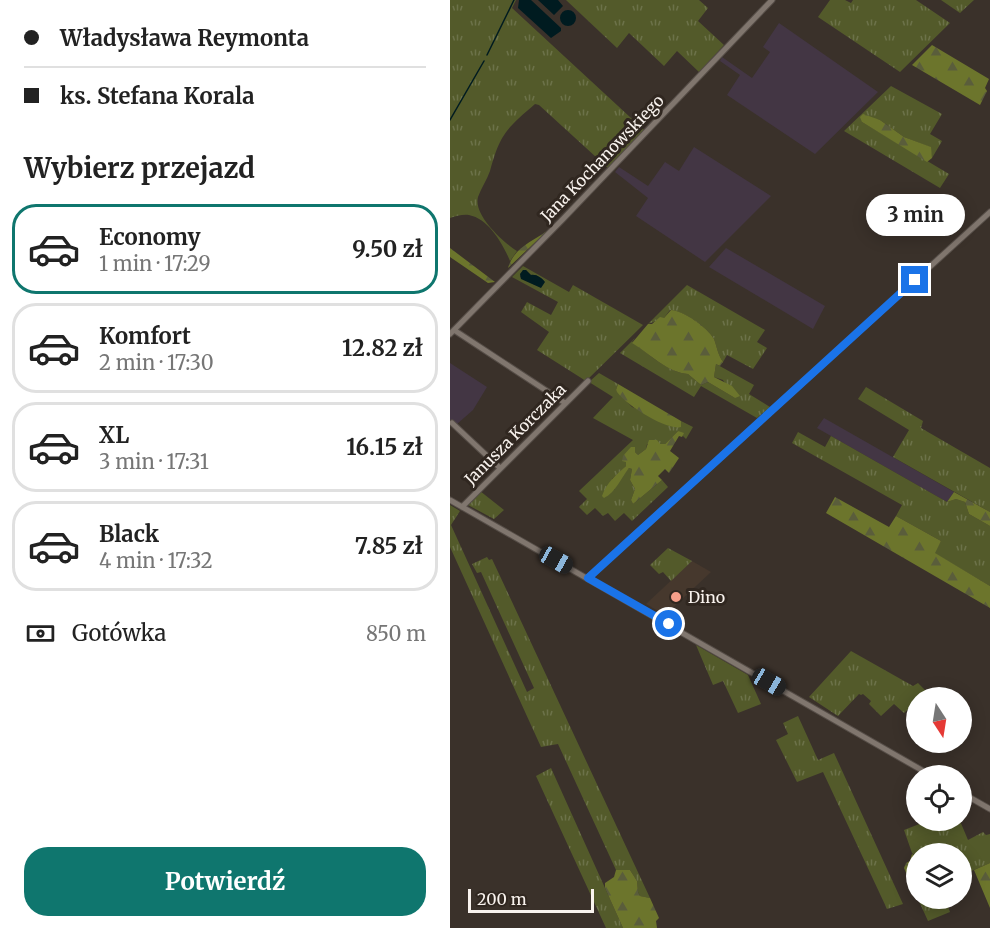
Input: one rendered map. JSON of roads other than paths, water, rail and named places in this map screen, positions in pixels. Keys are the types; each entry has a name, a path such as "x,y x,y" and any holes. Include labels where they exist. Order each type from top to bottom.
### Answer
{"street":[{"name":"Jana Kochanowskiego","path":"452,332 772,0"},
{"path":"588,578 990,212"},
{"path":"452,332 565,403"},
{"name":"Janusza Korczaka","path":"462,507 588,381"},
{"path":"452,423 500,468"},
{"path":"450,500 913,765"},
{"path":"972,799 990,809"}],"water":[{"path":"519,0 531,0 561,28 561,31 551,38 518,8"},
{"path":"538,0 558,0 563,6 554,15"},
{"path":"565,10 571,10 576,18 574,24 565,26 560,21 560,15"},
{"path":"523,270 545,282 541,288 521,279 520,274"}],"waterway":[{"path":"487,55 514,0"},
{"path":"450,120 484,61"}],"place":[{"name":"Dino","path":"676,597"}]}
